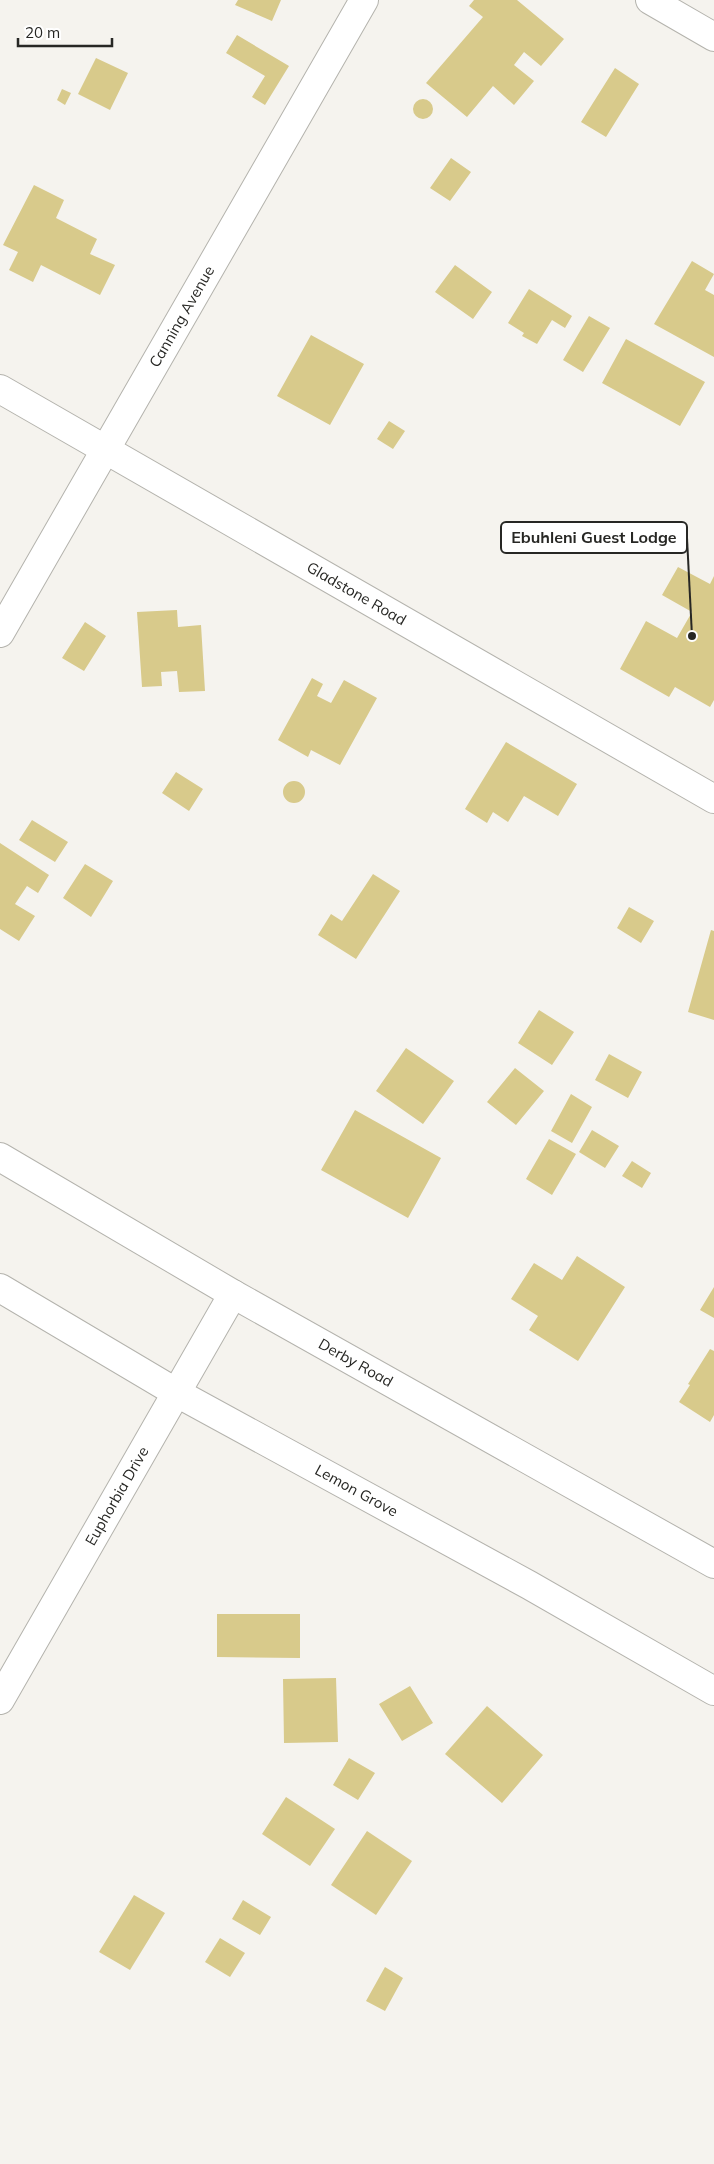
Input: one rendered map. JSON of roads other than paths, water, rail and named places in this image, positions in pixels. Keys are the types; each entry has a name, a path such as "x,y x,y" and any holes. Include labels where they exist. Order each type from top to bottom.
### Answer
{"street":[{"name":"Canning Avenue","path":"0,633 364,0"},
{"path":"650,0 714,37"},
{"name":"Gladstone Road","path":"0,389 714,799"},
{"name":"Derby Road","path":"0,1157 233,1294 714,1564"},
{"name":"Lemon Grove","path":"0,1288 177,1393 521,1580 714,1691"},
{"name":"Euphorbia Drive","path":"0,1700 233,1294"}],"place":[{"name":"Ebuhleni Guest Lodge","path":"692,636"}]}
